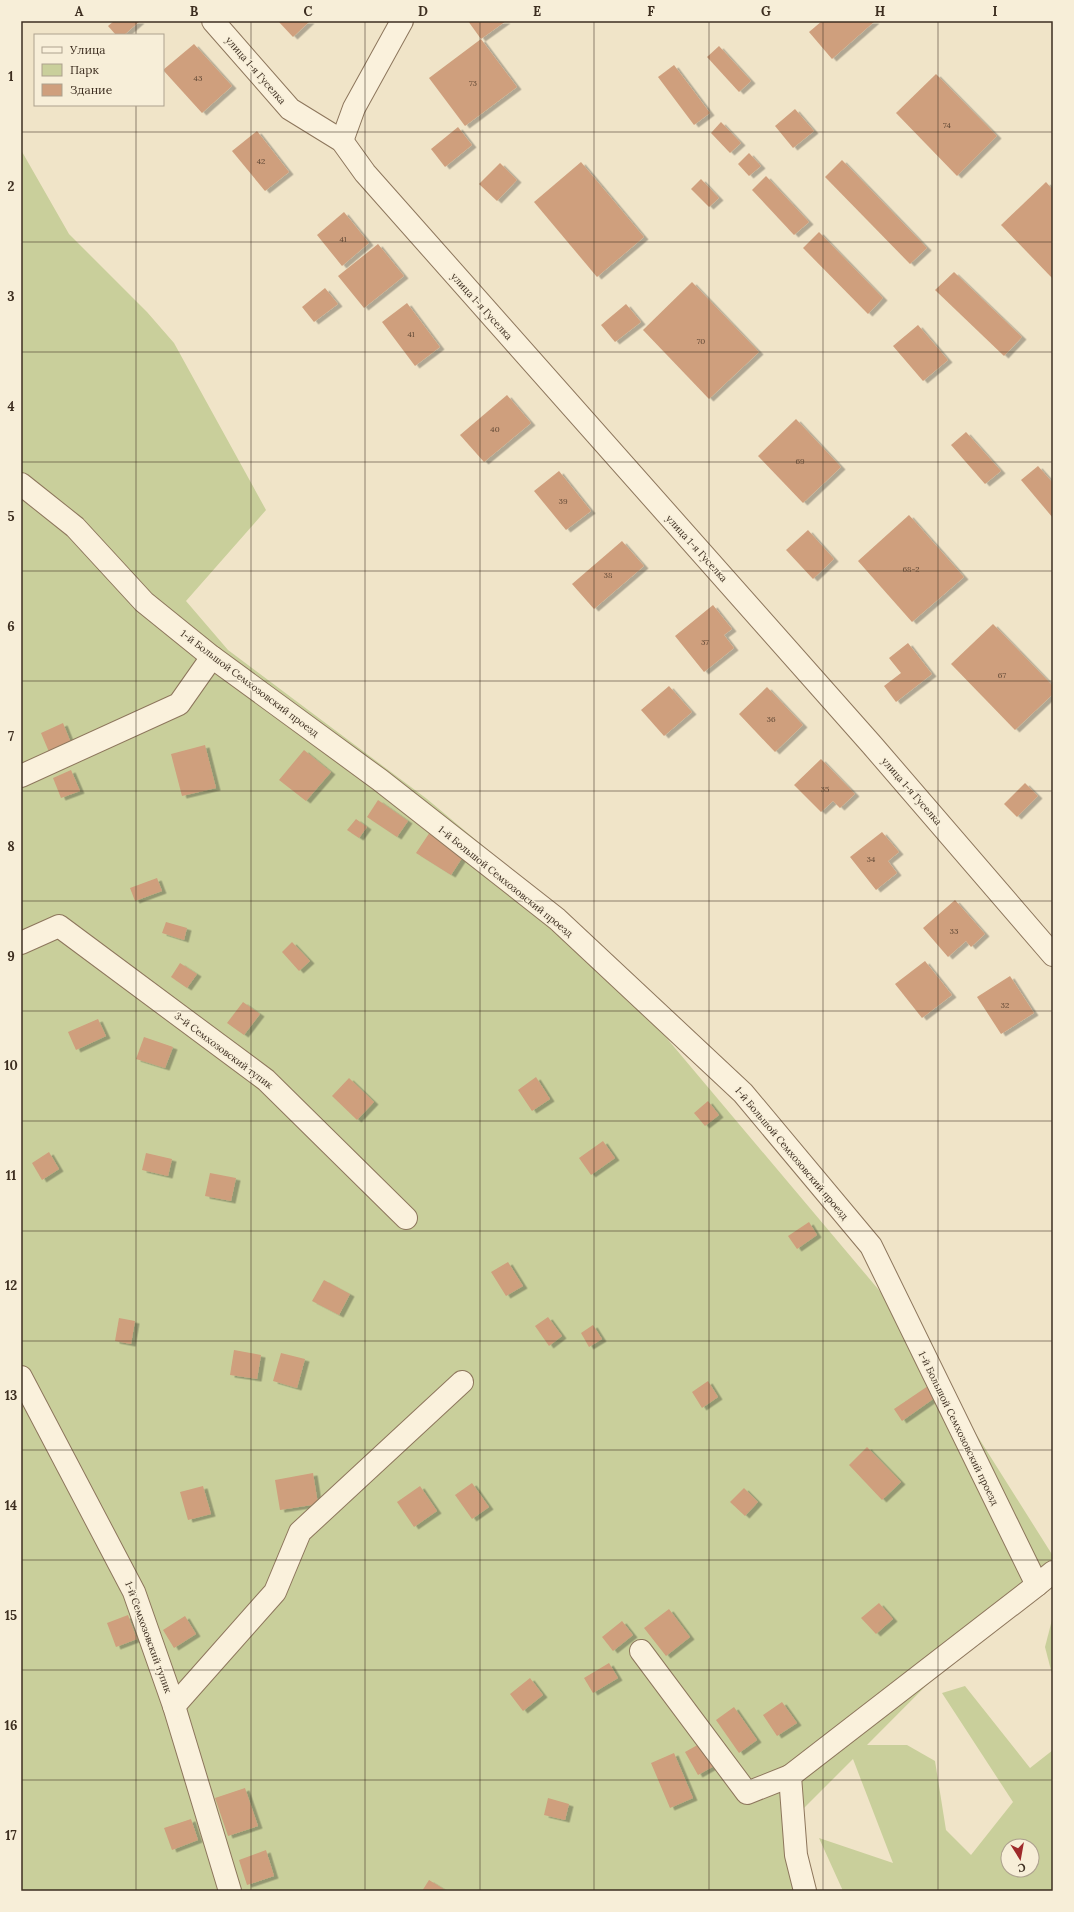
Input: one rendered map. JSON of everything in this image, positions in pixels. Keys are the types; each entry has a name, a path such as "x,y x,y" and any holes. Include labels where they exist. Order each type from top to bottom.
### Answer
{"street":[{"name":"улица 1-я Гуселка","path":"213,21 290,109 342,141 364,174 872,745 1053,955"},
{"path":"342,141 354,108 402,21"},
{"name":"1-й Большой Семхозовский проезд","path":"21,484 75,527 144,602 212,657 380,780 556,919 743,1093 871,1246 1045,1579 790,1776 747,1793 641,1651"},
{"path":"21,776 179,704 212,657"},
{"name":"3-й Семхозовский тупик","path":"21,943 59,926 266,1080 406,1218"},
{"name":"1-й Семхозовский тупик","path":"21,1377 134,1592 174,1706 230,1891"},
{"path":"174,1706 275,1592 300,1532 462,1382"},
{"path":"790,1776 796,1855 805,1891"}],"green space":[{"path":"21,150 69,234 147,312 174,343 266,510 186,601 228,650 427,799 557,908 905,1321 1053,1556 1053,1558 867,1745 907,1745 935,1761 946,1830 971,1855 1013,1802 942,1693 965,1686 1030,1768 1053,1750 1053,1891 843,1891 819,1838 893,1863 853,1759 784,1828 793,1891 21,1891"},
{"path":"1053,1616 1053,1678 1045,1647"}],"building":[{"path":"114,21 140,21 125,34 115,34 108,26"},
{"path":"278,21 310,21 293,37"},
{"path":"468,21 506,21 481,39"},
{"path":"822,21 875,21 832,59 809,32"},
{"path":"481,39 517,87 465,126 429,78"},
{"path":"194,44 232,86 202,113 164,71 164,69"},
{"path":"719,46 751,81 739,92 707,57"},
{"path":"674,65 710,113 694,125 658,77"},
{"path":"936,74 997,136 957,176 896,113"},
{"path":"795,109 814,131 793,148 775,126"},
{"path":"721,122 741,143 730,153 711,133"},
{"path":"458,127 472,145 445,167 431,149"},
{"path":"257,131 289,172 265,191 232,151"},
{"path":"749,153 761,166 749,176 738,164"},
{"path":"842,160 927,248 910,264 825,177"},
{"path":"581,162 644,237 597,277 534,202"},
{"path":"500,163 517,180 497,201 479,184"},
{"path":"766,176 809,222 794,235 752,190"},
{"path":"701,179 719,198 709,207 691,189"},
{"path":"1046,182 1053,190 1053,279 1001,225"},
{"path":"344,212 369,243 342,266 317,235"},
{"path":"819,232 883,298 868,314 803,248"},
{"path":"378,244 404,276 364,308 338,276"},
{"path":"954,272 1022,337 1004,356 935,290"},
{"path":"692,282 759,352 709,399 643,330"},
{"path":"325,288 338,304 314,322 302,307"},
{"path":"407,303 440,347 415,366 382,322"},
{"path":"626,304 641,322 615,342 601,325"},
{"path":"918,325 948,360 923,381 893,346"},
{"path":"507,395 531,423 484,462 460,435"},
{"path":"796,419 841,467 803,503 758,456"},
{"path":"966,432 1001,471 985,484 951,445"},
{"path":"1038,466 1053,483 1053,518 1021,480"},
{"path":"559,471 591,511 566,530 534,491"},
{"path":"909,515 964,577 912,622 858,561"},
{"path":"808,530 834,559 813,579 786,550"},
{"path":"622,541 644,566 594,609 572,584"},
{"path":"713,605 732,629 724,635 734,648 704,672 675,636"},
{"path":"993,624 1053,686 1053,694 1015,730 951,664"},
{"path":"908,643 932,674 896,702 884,686 901,673 889,658"},
{"path":"669,686 692,712 664,736 641,710"},
{"path":"767,687 803,725 775,752 739,714"},
{"path":"63,723 71,743 49,752 41,733"},
{"path":"205,745 216,788 182,796 171,754"},
{"path":"304,750 331,772 306,801 279,780"},
{"path":"821,759 855,794 840,808 833,801 821,812 794,785"},
{"path":"71,770 80,791 61,798 53,778"},
{"path":"1025,783 1038,796 1017,817 1004,804"},
{"path":"378,800 408,821 397,837 367,817"},
{"path":"356,819 367,827 359,838 347,830"},
{"path":"430,832 464,855 451,875 416,853"},
{"path":"882,832 899,852 888,861 897,873 876,890 850,857"},
{"path":"157,878 162,891 135,901 130,888"},
{"path":"955,900 985,934 971,947 966,941 948,957 923,928"},
{"path":"166,922 187,928 184,940 162,933"},
{"path":"292,942 310,961 299,971 282,952"},
{"path":"925,961 952,995 922,1018 895,984"},
{"path":"180,963 197,974 187,988 171,977"},
{"path":"1010,976 1034,1013 1001,1034 977,997"},
{"path":"243,1002 260,1014 244,1035 227,1023"},
{"path":"98,1019 106,1036 76,1050 68,1032"},
{"path":"144,1037 173,1047 165,1068 136,1059"},
{"path":"536,1077 550,1099 532,1111 518,1090"},
{"path":"349,1078 374,1102 357,1120 332,1096"},
{"path":"708,1101 719,1115 705,1126 694,1113"},
{"path":"603,1141 615,1158 591,1175 579,1158"},
{"path":"49,1152 59,1169 42,1180 32,1163"},
{"path":"146,1153 172,1159 168,1176 142,1170"},
{"path":"210,1173 236,1178 231,1201 205,1196"},
{"path":"809,1222 817,1235 797,1249 788,1236"},
{"path":"508,1262 523,1286 506,1296 491,1272"},
{"path":"324,1280 350,1294 339,1315 312,1301"},
{"path":"548,1317 562,1336 549,1346 535,1326"},
{"path":"119,1318 135,1321 131,1344 115,1341"},
{"path":"593,1325 602,1339 589,1347 581,1333"},
{"path":"234,1350 261,1355 257,1379 230,1375"},
{"path":"281,1353 305,1359 297,1388 273,1381"},
{"path":"708,1381 718,1397 702,1408 692,1392"},
{"path":"928,1386 936,1397 902,1421 894,1409"},
{"path":"867,1447 901,1482 882,1500 849,1465"},
{"path":"313,1473 318,1504 280,1510 275,1480"},
{"path":"472,1483 489,1507 472,1519 455,1495"},
{"path":"203,1486 211,1514 188,1520 180,1492"},
{"path":"420,1486 437,1511 414,1527 397,1502"},
{"path":"744,1488 758,1502 745,1516 730,1502"},
{"path":"879,1603 893,1619 876,1634 861,1618"},
{"path":"669,1609 690,1637 666,1656 644,1628"},
{"path":"128,1615 137,1639 116,1647 107,1623"},
{"path":"185,1616 196,1634 174,1648 163,1630"},
{"path":"622,1621 633,1635 613,1651 602,1637"},
{"path":"609,1663 618,1678 593,1693 584,1678"},
{"path":"530,1678 543,1695 523,1711 510,1694"},
{"path":"782,1702 797,1723 777,1736 763,1715"},
{"path":"734,1707 757,1740 739,1753 716,1720"},
{"path":"701,1743 714,1766 698,1775 685,1752"},
{"path":"674,1753 693,1798 670,1808 651,1763"},
{"path":"245,1788 258,1826 228,1836 215,1798"},
{"path":"548,1798 569,1804 565,1820 544,1815"},
{"path":"191,1819 198,1840 172,1850 164,1828"},
{"path":"266,1850 274,1876 247,1885 239,1860"},
{"path":"429,1880 447,1891 422,1891"}]}
